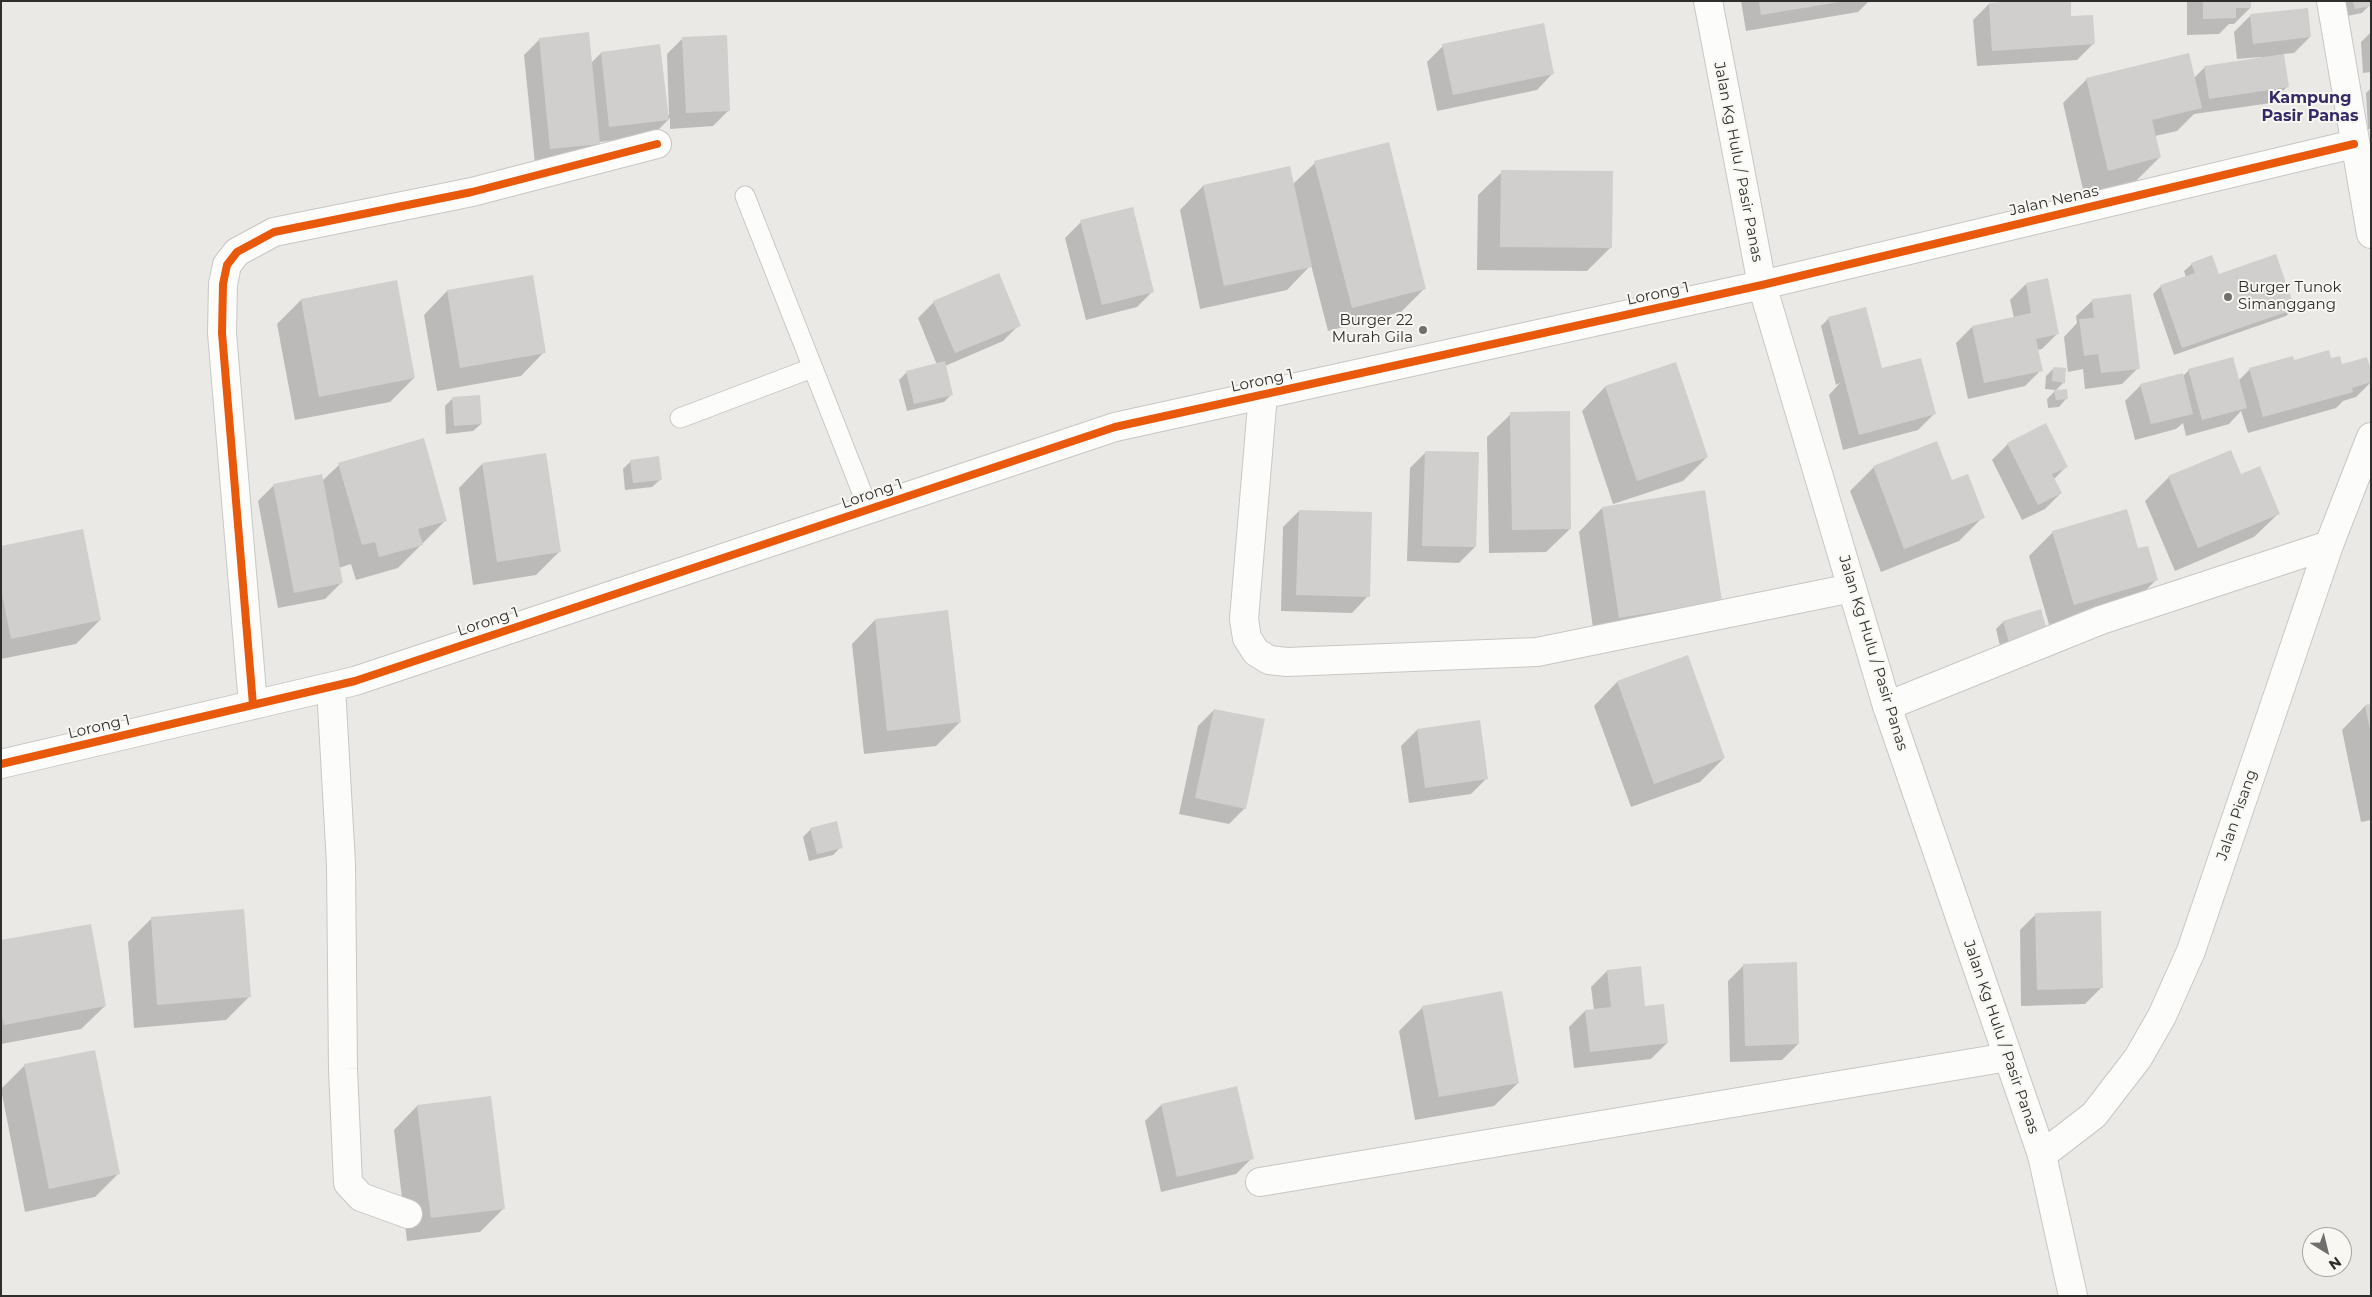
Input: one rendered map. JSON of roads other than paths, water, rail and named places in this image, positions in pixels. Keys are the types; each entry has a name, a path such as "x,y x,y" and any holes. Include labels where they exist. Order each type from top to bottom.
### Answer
{"street":[{"name":"Jalan Kg Hulu / Pasir Panas","path":"1708,1 1762,285 1887,706 2042,1155 2073,1296"},
{"path":"2331,1 2354,144 2371,234"},
{"path":"253,705 222,333 223,284 227,265 237,252 274,232 472,192 657,144"},
{"name":"Jalan Nenas","path":"1762,285 2354,144"},
{"name":"Lorong 1","path":"1,764 364,678 1115,427 1762,285"},
{"path":"1263,394 1244,619 1247,638 1256,652 1269,660 1287,662 1537,652 1852,588"},
{"name":"Jalan Pisang","path":"2042,1155 2094,1115 2138,1058 2162,1016 2190,952 2329,545 2371,437"},
{"path":"1887,706 2101,620 2329,545"},
{"path":"330,687 341,864 342,1069 348,1183 361,1197 408,1214"},
{"path":"1260,1182 2008,1057"}],"lane":[{"path":"745,196 869,510"},
{"path":"680,418 812,368"}],"place":[{"name":"Burger Tunok Simanggang","path":"2228,297"},
{"name":"Burger 22 Murah Gila","path":"1423,330"}],"district":[{"name":"Kampung Pasir Panas","path":"2310,107"}]}
